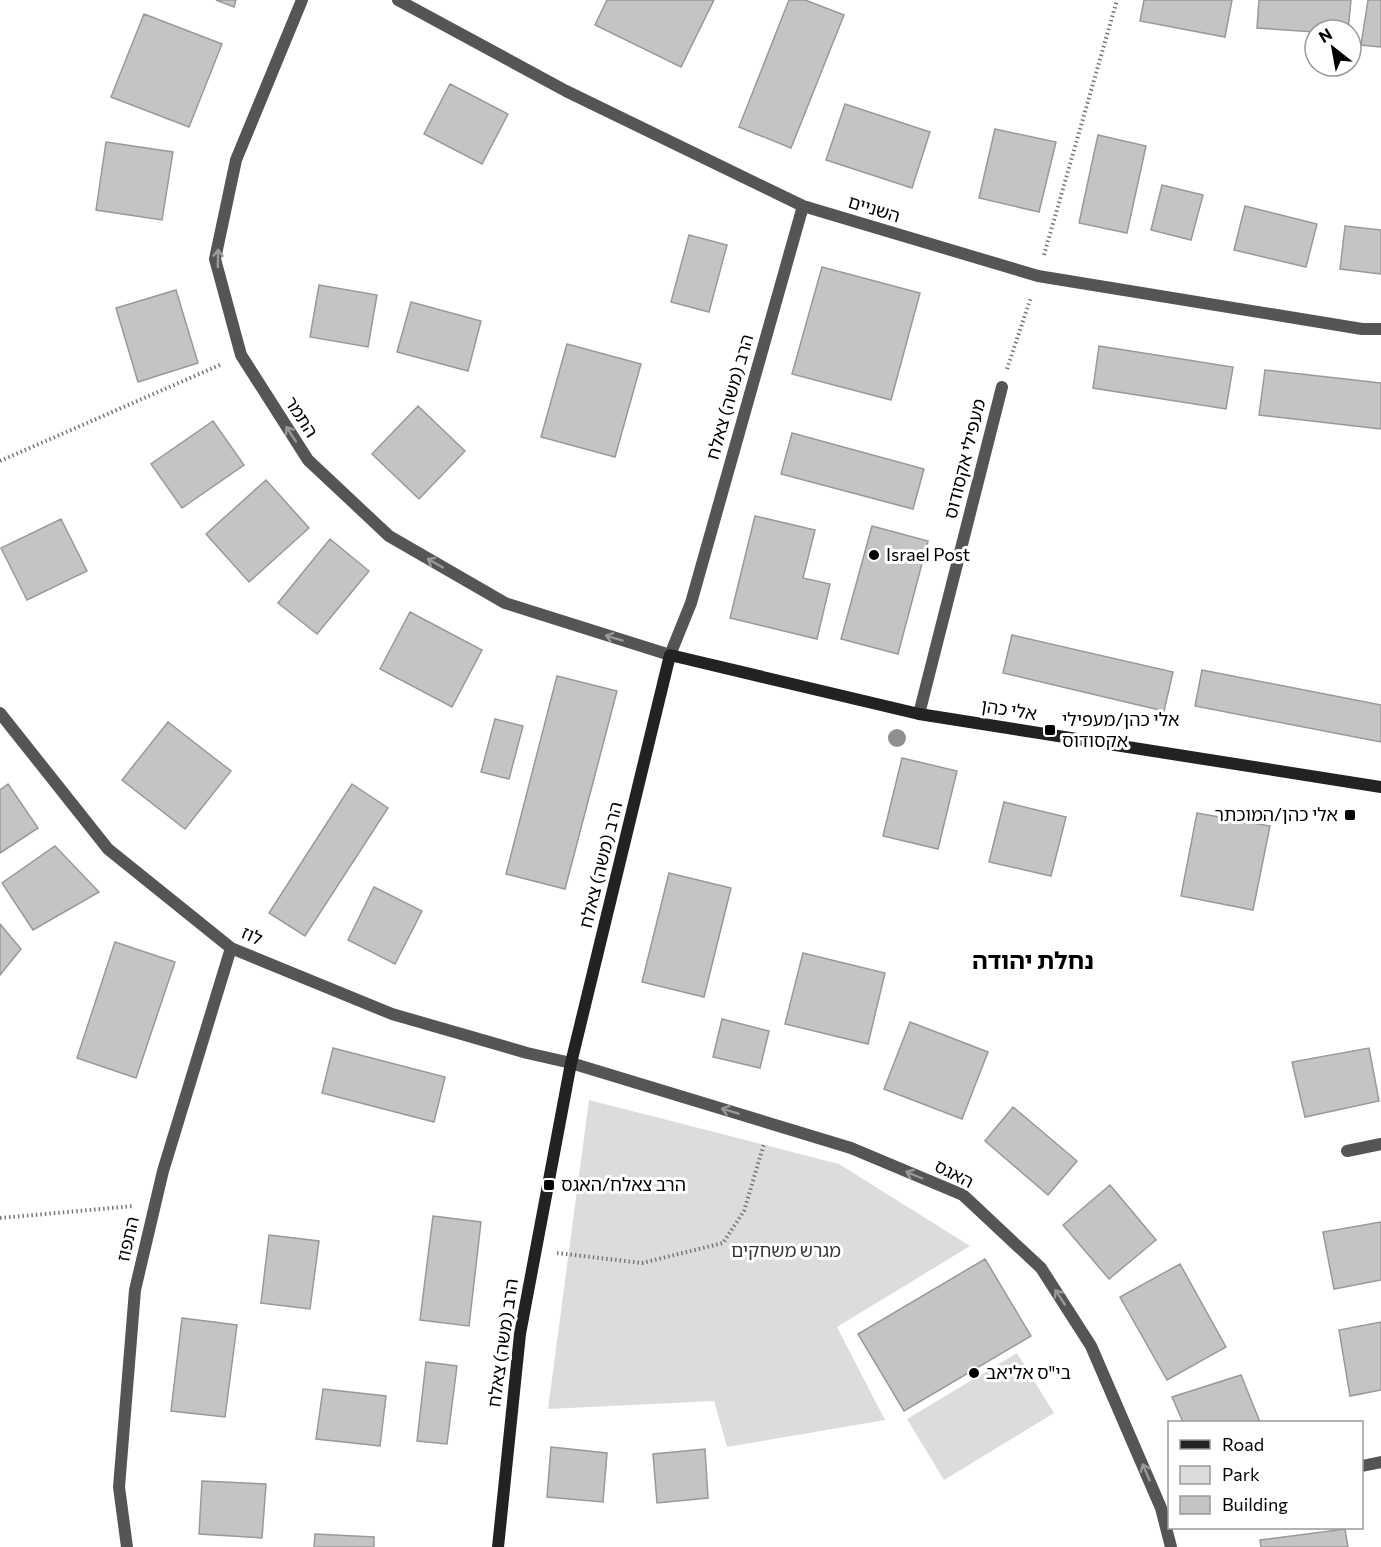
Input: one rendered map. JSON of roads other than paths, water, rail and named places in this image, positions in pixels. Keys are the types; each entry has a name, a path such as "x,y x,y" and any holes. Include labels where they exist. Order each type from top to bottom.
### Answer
{"street":[{"name":"התמר","path":"302,0 236,160 215,259 241,355 308,460 389,536 505,603 670,655"},
{"name":"השניים","path":"398,0 566,91 803,206 1038,276 1362,329 1381,329"},
{"name":"הרב (משה) צאלח","path":"498,1547 520,1334 571,1063 670,655 691,603 803,206"},
{"name":"מעפילי אקסודוס","path":"918,714 1002,387"},
{"name":"אלי כהן","path":"670,655 918,714 1381,787"},
{"name":"לוז","path":"0,713 108,849 231,948 392,1014 527,1053 571,1063"},
{"name":"התפוז","path":"128,1547 119,1487 135,1290 163,1171 231,948"},
{"name":"האגס","path":"571,1063 851,1148 963,1195 1041,1268 1091,1346 1165,1507 1168,1527"},
{"path":"1347,1150 1381,1144"},
{"path":"1363,1466 1381,1462"},
{"name":"האגס","path":"1168,1529 1171,1547"}],"place":[{"name":"Israel Post","path":"874,555"},
{"name":"אלי כהן/מעפילי אקסודוס","path":"1050,730"},
{"name":"אלי כהן/המוכתר","path":"1350,815"},
{"name":"הרב צאלח/האגס","path":"549,1185"},
{"name":"בי\"ס אליאב","path":"974,1373"}],"district":[{"name":"נחלת יהודה","path":"1033,961"}],"park label":[{"name":"מגרש משחקים","path":"786,1251"}]}
